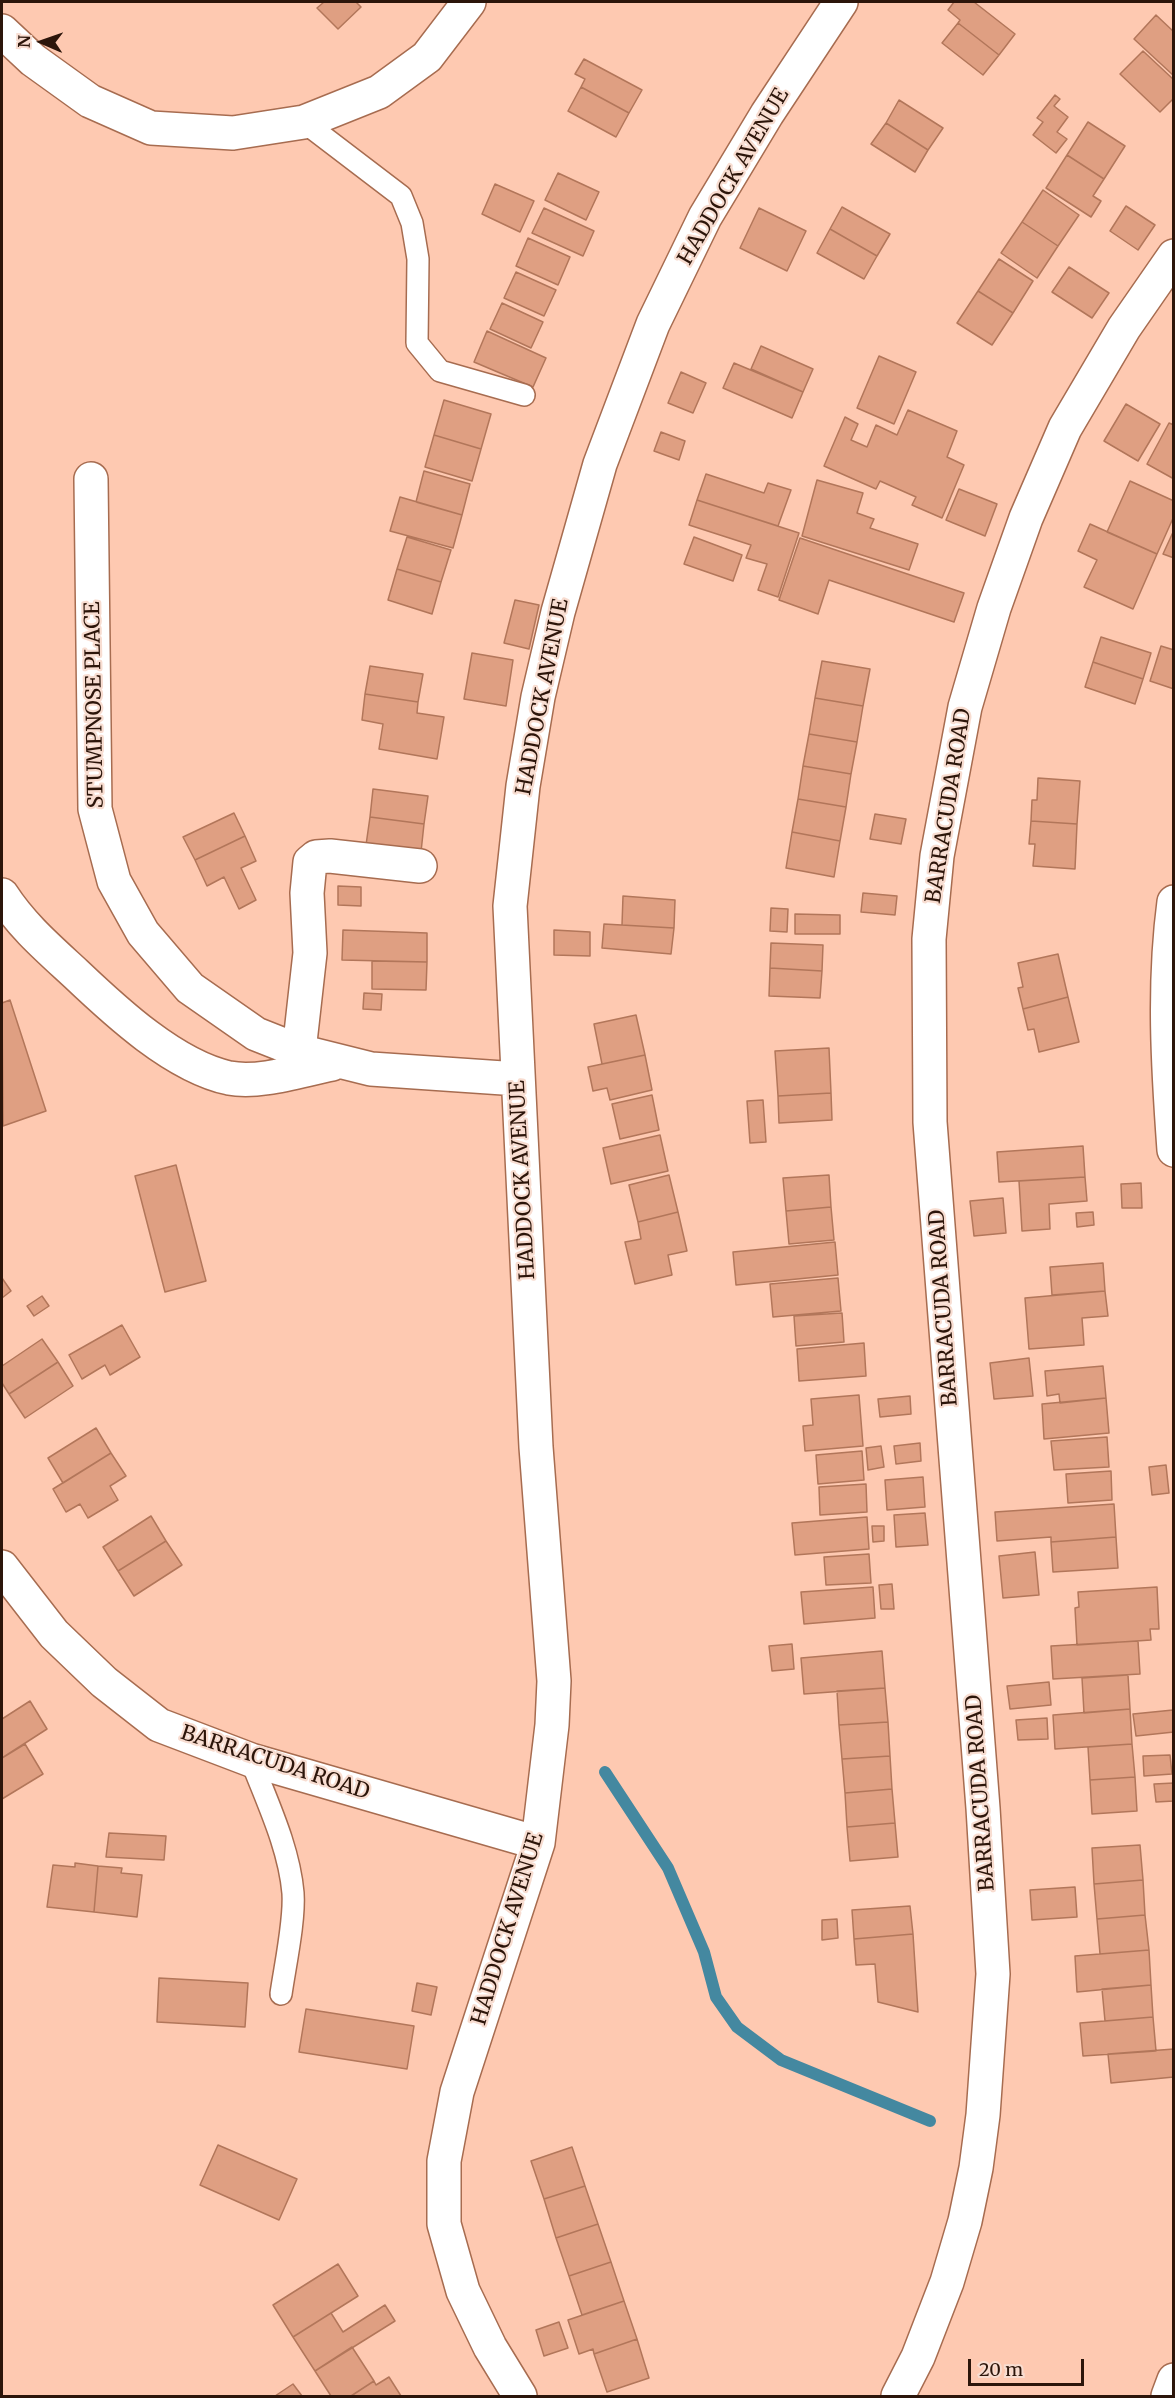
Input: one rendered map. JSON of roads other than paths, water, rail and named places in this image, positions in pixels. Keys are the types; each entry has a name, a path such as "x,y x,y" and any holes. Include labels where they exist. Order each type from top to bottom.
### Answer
{"street":[{"path":"2,31 33,60 90,101 151,128 233,133 304,122 378,92 427,57 469,2"},
{"name":"HADDOCK AVENUE","path":"520,2397 490,2347 463,2291 444,2224 444,2162 457,2092 538,1843 552,1725 554,1682 536,1447 510,906 523,786 538,698 558,612 600,464 654,324 705,217 767,114 842,2"},
{"name":"BARRACUDA ROAD","path":"898,2397 918,2357 947,2282 965,2221 976,2168 983,2115 993,1974 930,1122 929,939 937,856 965,707 994,608 1026,518 1065,429 1124,328 1173,256"},
{"name":"STUMPNOSE PLACE","path":"91,479 95,809 114,881 143,933 190,988 256,1034 299,1051 371,1069 518,1079"},
{"path":"299,1051 310,953 307,893 310,862 316,857 330,856 420,866"},
{"path":"2,895 13,913 38,939 123,1018 185,1060 230,1078 255,1080 339,1062"},
{"path":"1173,902 1167,1002 1167,1062 1173,1150"},
{"name":"BARRACUDA ROAD","path":"2,1567 54,1634 104,1682 159,1725 251,1760 538,1843"},
{"path":"1168,2397 1173,2380"}],"lane":[{"path":"304,122 401,196 412,223 418,259 417,343 440,371 524,395"},
{"path":"251,1760 282,1846 293,1895 280,1994"}],"waterway":[{"path":"605,1772 668,1868 704,1952 716,1997 737,2027 781,2060 930,2121"}]}
